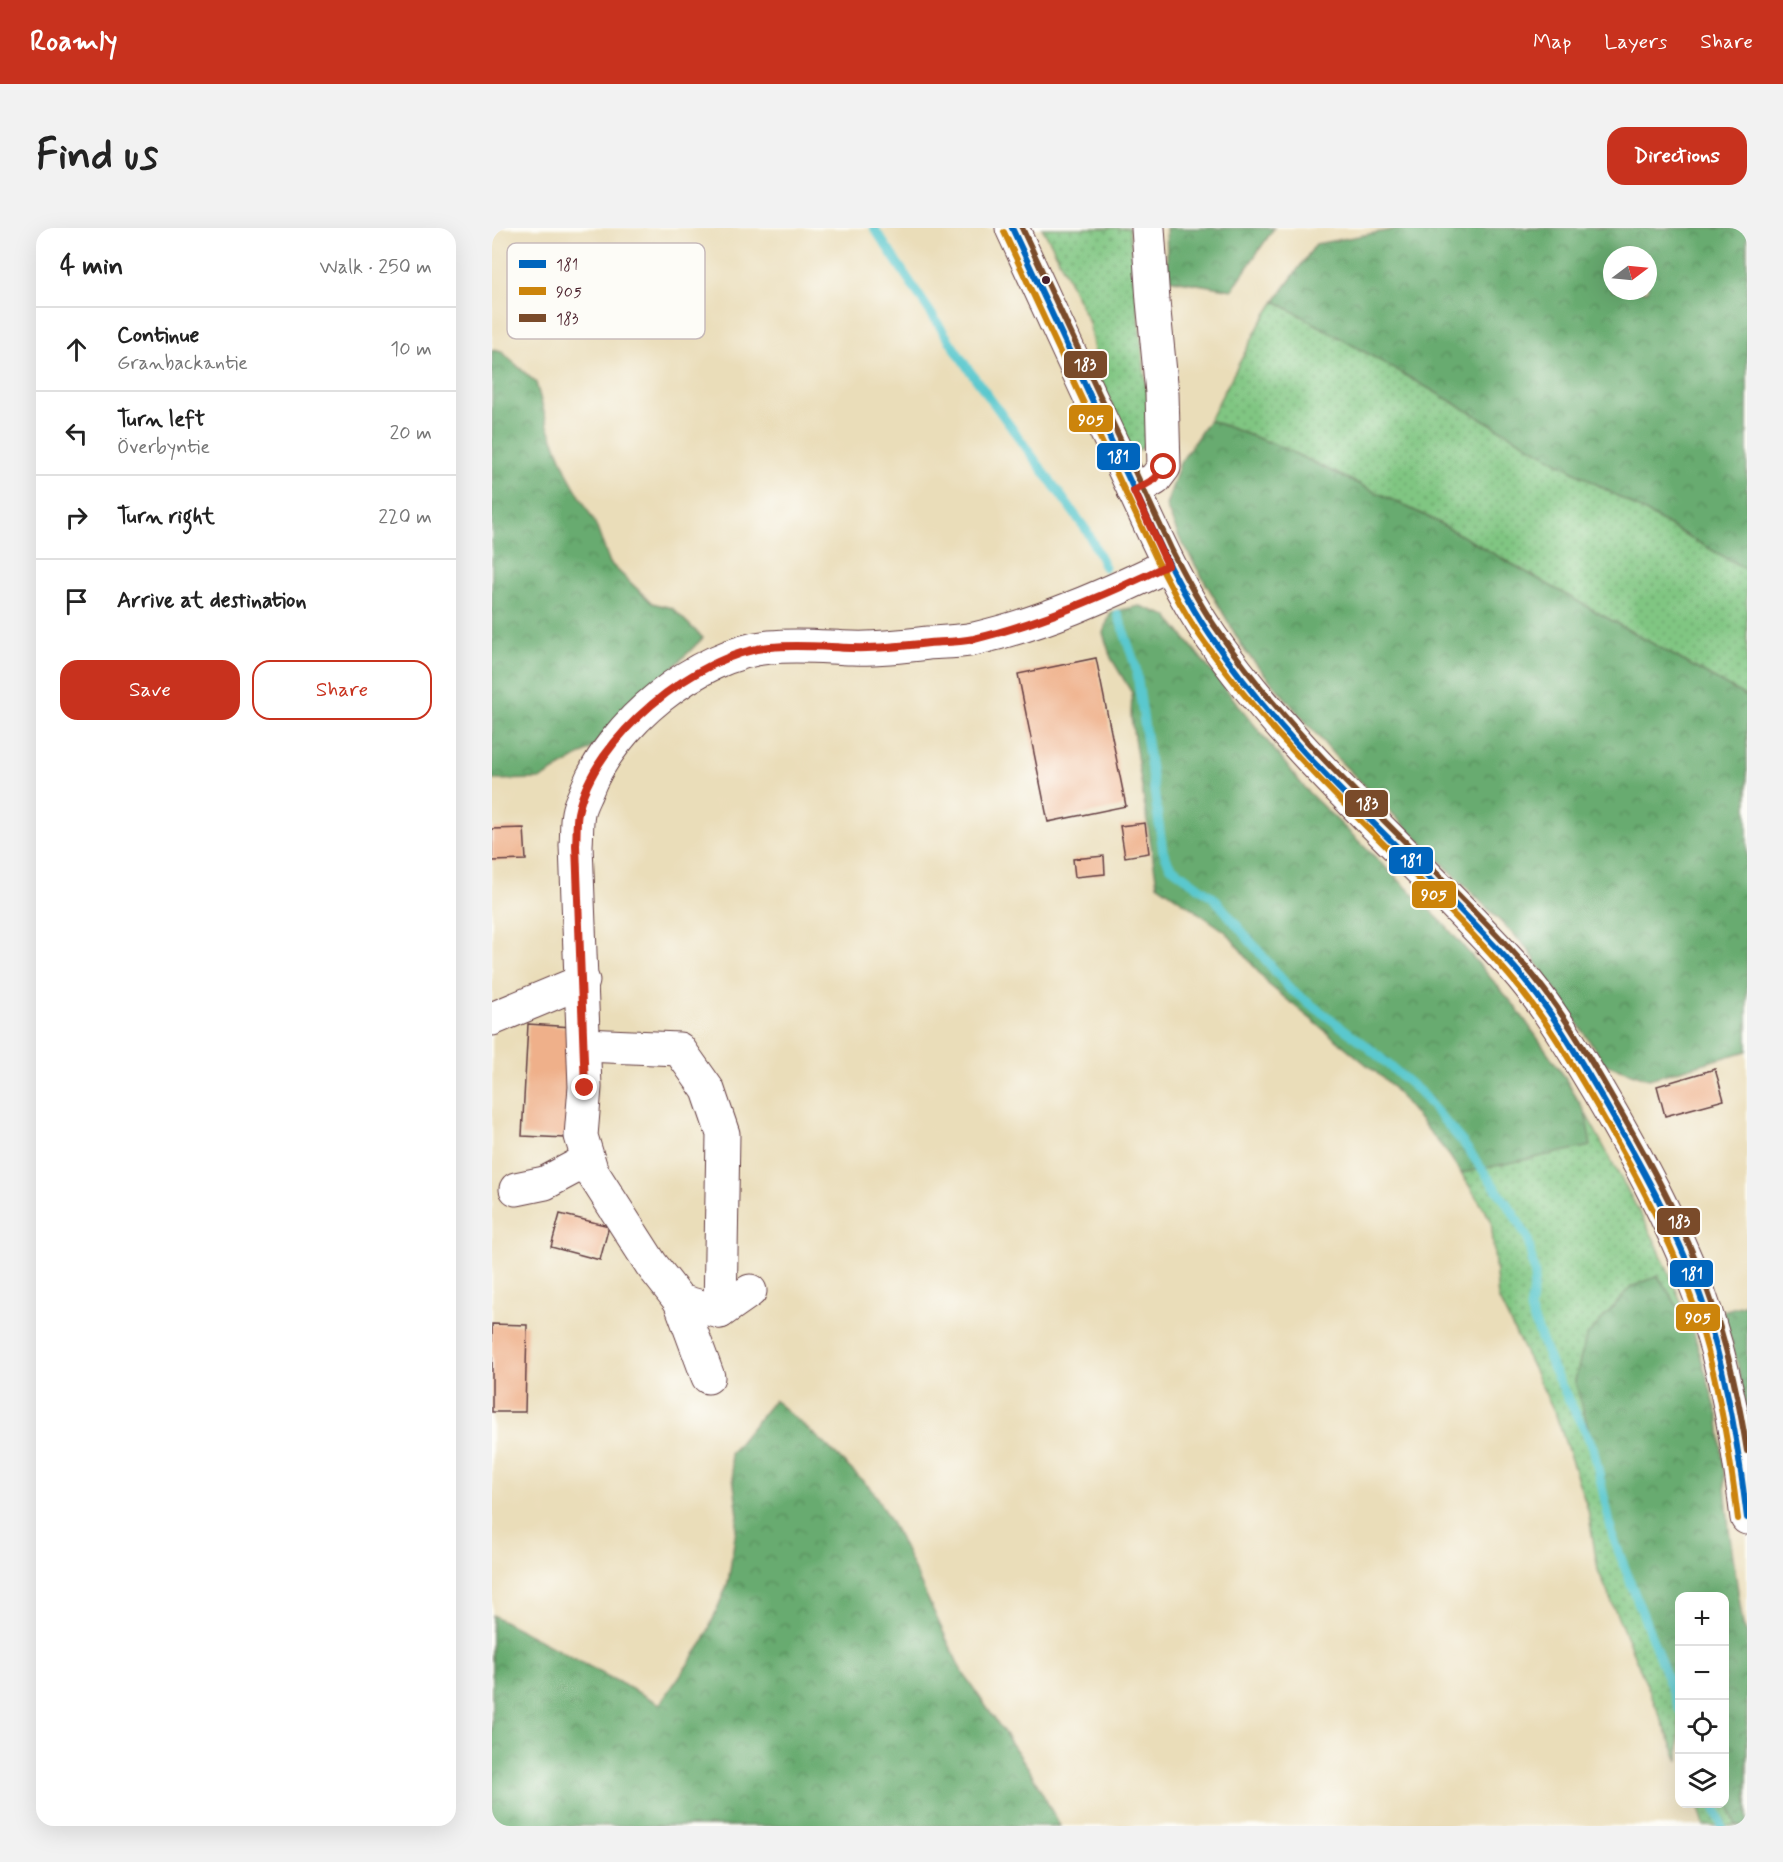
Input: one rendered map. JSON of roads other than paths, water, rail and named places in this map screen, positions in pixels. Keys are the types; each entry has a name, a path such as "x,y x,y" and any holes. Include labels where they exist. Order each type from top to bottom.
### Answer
{"street":[{"path":"1012,228 1168,565 1212,638 1299,746 1472,921 1518,971 1585,1069 1622,1131 1657,1199 1700,1296 1728,1391 1747,1518"},
{"path":"1134,491 1155,479 1164,467 1162,393 1148,228"},
{"path":"708,1377 680,1301 651,1264 592,1172 581,1136 585,1088 583,981 576,845 578,813 592,776 618,738 644,711 671,688 701,670 734,655 768,647 808,645 854,648 972,639 1050,616 1168,565"},
{"path":"492,1019 583,981"},
{"path":"584,1045 679,1049 708,1090 723,1134 720,1312"},
{"path":"516,1189 545,1183 588,1160"},
{"path":"720,1312 750,1291"},
{"path":"680,1301 720,1312"}],"waterway":[{"path":"874,228 967,367 1087,531 1105,567"},
{"path":"1118,614 1136,668 1163,851 1170,866 1215,899 1290,989 1363,1043 1419,1091 1464,1144 1512,1211 1528,1239 1535,1276 1530,1310 1553,1369 1593,1447 1613,1537 1676,1700"},
{"path":"1715,1808 1722,1826"}]}
